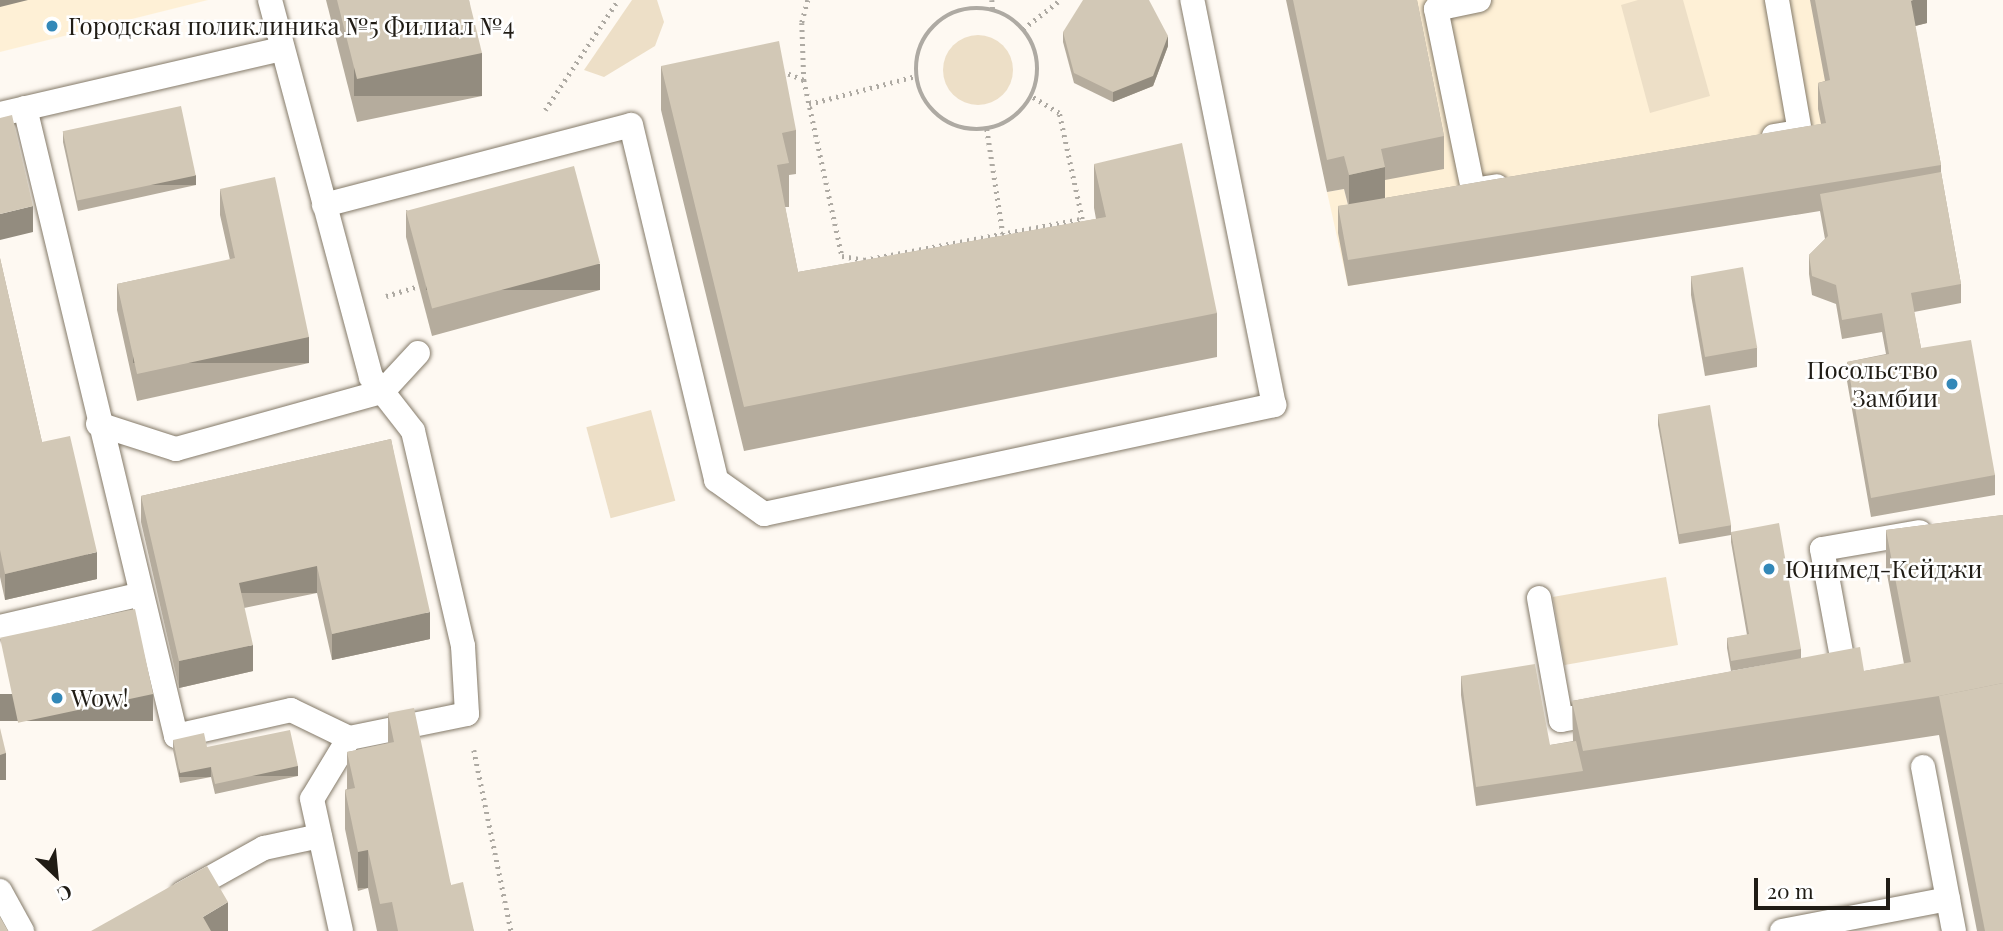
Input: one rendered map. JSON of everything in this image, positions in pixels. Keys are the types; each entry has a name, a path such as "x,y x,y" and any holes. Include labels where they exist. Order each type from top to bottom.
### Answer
{"lane":[{"path":"25,108 138,595 176,736 291,710 349,738 467,714 463,646 413,431 370,377 270,0"},
{"path":"324,205 631,125 716,480 764,514 1274,405 1192,0"},
{"path":"1479,0 1436,9 1473,190 1527,180"},
{"path":"1746,141 1800,132 1777,0"},
{"path":"0,114 282,50"},
{"path":"98,424 176,449 382,392 418,353"},
{"path":"1803,676 1844,668 1822,550 1951,526"},
{"path":"0,626 138,595"},
{"path":"1539,598 1561,720 1629,708"},
{"path":"341,931 312,799 349,738"},
{"path":"1923,767 1954,931"},
{"path":"161,905 264,848 320,836"},
{"path":"0,891 22,931"},
{"path":"1782,931 1948,899"}],"path":[{"path":"515,154 618,0"},
{"path":"808,0 802,23 804,80 842,256 864,260 1082,219 1059,113 1031,96"},
{"path":"992,0 993,11"},
{"path":"1023,29 1060,0"},
{"path":"993,11 1023,29 1037,61 1031,96 1005,124 986,129 948,124 932,111 916,76 916,58 933,26 956,12 993,11"},
{"path":"772,66 804,80"},
{"path":"809,104 916,76"},
{"path":"986,129 1003,234"},
{"path":"375,300 419,286"},
{"path":"467,714 510,931"}],"shaded area":[{"name":"Городская поликлиника №5 Филиал №4","path":"0,0 208,0 0,52"},
{"path":"632,0 657,0 664,22 655,46 604,77 584,70"},
{"path":"1410,0 1923,0 1927,23 1911,27 1941,191 1348,286 1327,192 1344,189 1348,206 1381,181"},
{"path":"1638,0 1683,0 1710,96 1650,113 1621,5"},
{"path":"978,35 1003,45 1013,70 1003,95 978,105 953,95 943,70 953,45"},
{"path":"651,410 675,501 611,518 586,427"},
{"path":"1666,577 1678,645 1565,665 1553,597"}],"building":[{"path":"337,0 469,0 482,53 357,79"},
{"path":"1083,0 1149,0 1168,36 1153,76 1113,92 1074,73 1063,32"},
{"path":"1293,0 1417,0 1444,136 1381,149 1385,167 1349,175 1344,156 1327,160"},
{"path":"1815,0 1913,0 1911,1 1941,165 1348,260 1338,206 1826,123 1818,83 1830,80"},
{"path":"779,41 796,130 782,133 789,163 777,165 798,272 1106,217 1094,164 1182,143 1217,313 744,407 661,66"},
{"path":"181,106 196,175 77,201 63,131"},
{"path":"12,115 33,206 0,214 0,118"},
{"path":"574,166 600,264 432,309 406,211"},
{"path":"1941,172 1961,284 1911,293 1921,348 1971,340 1995,475 1871,498 1847,362 1889,354 1882,313 1842,320 1836,285 1812,276 1809,255 1828,236 1820,194"},
{"path":"275,177 309,337 137,374 117,284 235,258 220,189"},
{"path":"0,258 42,442 70,436 97,552 5,574 0,550"},
{"path":"1743,267 1757,348 1705,357 1691,276"},
{"path":"1710,405 1731,525 1679,534 1658,414"},
{"path":"391,439 430,612 332,634 317,566 239,583 253,645 179,661 141,496"},
{"path":"2003,515 2003,683 1939,696 1583,751 1572,701 1860,647 1864,671 1911,662 1886,530"},
{"path":"1779,523 1801,649 1731,661 1727,638 1749,634 1731,532"},
{"path":"135,609 153,694 18,723 0,638"},
{"path":"1535,664 1550,745 1576,741 1583,771 1476,787 1461,676"},
{"path":"2003,683 2003,931 1985,931 1939,696"},
{"path":"414,708 451,885 463,882 474,931 398,931 392,902 380,904 368,850 358,852 345,790 355,788 347,752 394,742 388,713"},
{"path":"0,728 6,753 0,755"},
{"path":"290,730 298,766 215,784 211,767 180,773 173,740 204,733 207,747"},
{"path":"207,866 228,902 203,917 211,931 91,931"},
{"path":"0,917 8,931 0,931"}],"place":[{"name":"Городская поликлиника №5 Филиал №4","path":"52,26"},
{"name":"Посольство Замбии","path":"1952,384"},
{"name":"Юнимед-Кейджи","path":"1769,569"},
{"name":"Wow!","path":"57,698"}]}
